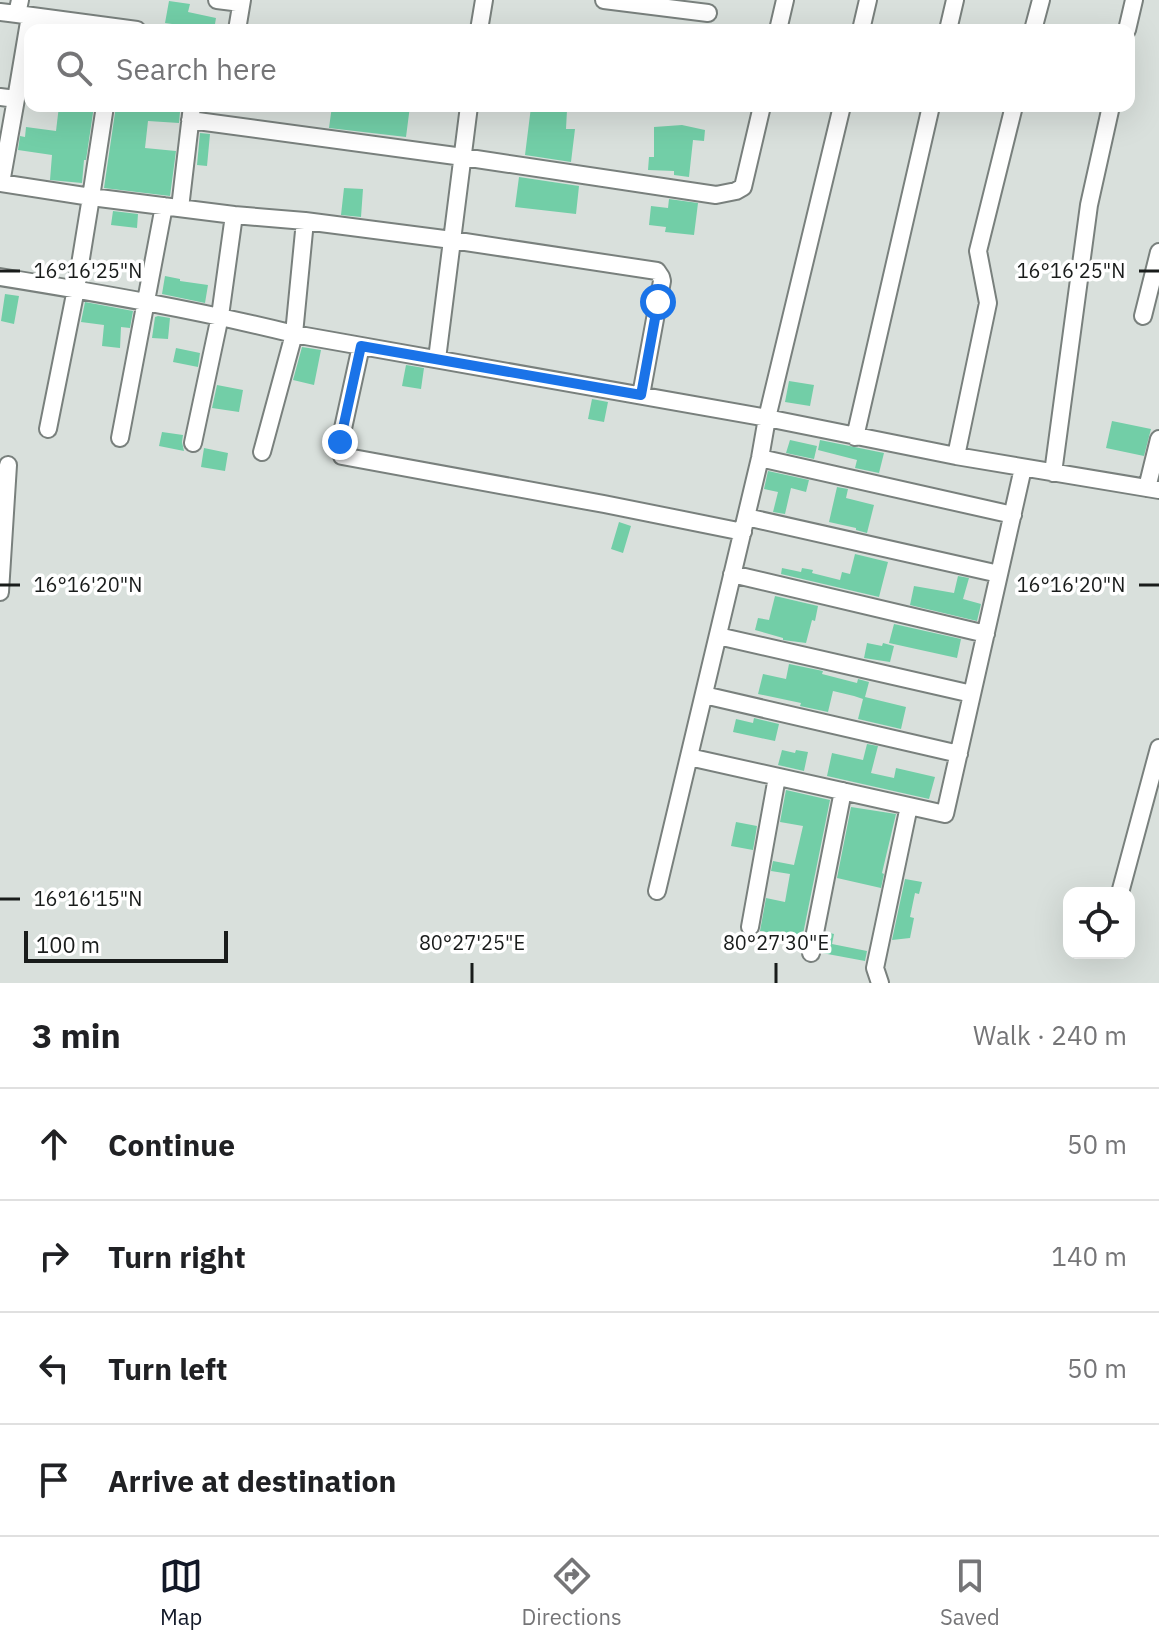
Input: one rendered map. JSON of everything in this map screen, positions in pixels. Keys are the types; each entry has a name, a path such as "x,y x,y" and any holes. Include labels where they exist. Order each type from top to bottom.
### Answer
{"street":[{"path":"217,0 241,2 238,24"},
{"path":"480,24 484,0"},
{"path":"604,0 708,13"},
{"path":"779,24 785,0"},
{"path":"862,24 868,0"},
{"path":"949,24 955,0"},
{"path":"1035,24 1041,0"},
{"path":"1128,24 1134,0"},
{"path":"0,12 22,10 91,24"},
{"path":"22,10 8,98 1,183 91,197 452,240 653,270 660,273 661,287 641,395"},
{"path":"48,429 76,289 104,112"},
{"path":"437,359 468,112"},
{"path":"120,438 147,302 172,207 191,113 716,195 743,187 761,112"},
{"path":"657,891 841,112"},
{"path":"855,437 930,112"},
{"path":"956,456 988,303 978,251 1013,112"},
{"path":"1053,473 1089,205 1110,112"},
{"path":"193,443 220,316 234,215"},
{"path":"262,452 294,334 305,221"},
{"path":"1143,316 1159,252"},
{"path":"0,277 220,316 294,334 767,418 956,456 1153,489 1159,439"},
{"path":"361,346 340,442 342,456 604,504 744,524 999,574"},
{"path":"760,458 1013,515"},
{"path":"0,590 8,465"},
{"path":"689,757 945,814 1023,468"},
{"path":"732,574 986,634"},
{"path":"718,636 972,694"},
{"path":"704,695 959,754"},
{"path":"1122,887 1159,748"},
{"path":"750,927 777,777"},
{"path":"811,953 843,791"},
{"path":"880,983 875,968 909,806"}],"building":[{"path":"169,1 190,4 188,12 216,18 215,24 165,23"},
{"path":"58,112 93,112 82,183 50,180 52,155 18,150 20,136 25,137 26,127 56,131"},
{"path":"115,112 180,112 179,123 148,121 145,148 176,151 170,196 104,188"},
{"path":"331,112 409,112 406,137 329,128"},
{"path":"530,112 567,112 566,129 575,129 571,162 525,155"},
{"path":"682,125 705,130 704,141 693,140 689,177 674,175 674,171 648,170 649,157 654,157 654,127"},
{"path":"200,133 210,134 207,166 197,165"},
{"path":"519,177 579,186 576,214 515,207"},
{"path":"344,188 363,189 361,217 341,215"},
{"path":"669,199 698,203 694,235 665,232 666,227 649,225 651,206 668,208"},
{"path":"113,211 138,214 137,228 111,225"},
{"path":"165,276 208,285 205,303 162,294"},
{"path":"5,294 19,296 14,324 1,321"},
{"path":"85,302 133,311 130,328 121,327 120,348 102,346 104,325 81,322"},
{"path":"155,317 170,318 168,339 152,338"},
{"path":"302,347 321,350 314,385 293,380"},
{"path":"176,348 200,353 198,367 173,362"},
{"path":"406,365 424,368 421,389 402,386"},
{"path":"789,381 814,385 810,406 785,402"},
{"path":"217,385 243,390 239,412 212,408"},
{"path":"592,399 608,402 604,422 588,419"},
{"path":"1112,421 1151,429 1144,456 1106,448"},
{"path":"162,432 183,435 184,451 159,446"},
{"path":"790,440 817,446 814,459 786,453"},
{"path":"820,440 884,453 879,473 855,468 857,460 818,450"},
{"path":"204,448 228,453 225,471 201,467"},
{"path":"768,471 809,480 806,492 791,488 785,514 773,512 778,492 764,489"},
{"path":"837,487 848,489 846,498 874,505 867,533 829,522"},
{"path":"619,522 631,526 623,553 611,549"},
{"path":"855,554 888,562 879,597 781,574 782,568 801,572 802,568 840,580 842,572 850,574"},
{"path":"958,576 969,578 963,599 981,604 977,621 910,605 914,586 954,593"},
{"path":"775,596 818,606 806,643 783,640 755,630 758,618 769,620"},
{"path":"894,624 961,639 957,658 889,643"},
{"path":"867,643 894,646 890,662 864,658"},
{"path":"789,664 823,671 822,674 857,683 858,679 869,682 865,697 906,707 901,729 858,719 863,699 854,696 833,691 828,712 758,694 763,674 786,679"},
{"path":"754,718 779,724 775,741 733,732 736,719 753,723"},
{"path":"867,744 878,746 871,773 894,778 896,768 935,777 929,799 827,776 832,753 863,760"},
{"path":"782,750 808,752 804,771 778,765"},
{"path":"786,790 830,800 801,944 781,941 782,935 760,931 766,898 785,902 790,874 771,871 773,861 794,865 803,826 780,822"},
{"path":"851,807 896,814 881,888 837,878"},
{"path":"736,822 757,826 753,850 731,846"},
{"path":"905,879 922,882 919,894 915,893 910,938 892,940"},
{"path":"826,932 834,934 832,944 867,951 865,961 822,953"}],"route":[{"path":"340,442 361,346 641,395 658,302"}]}
